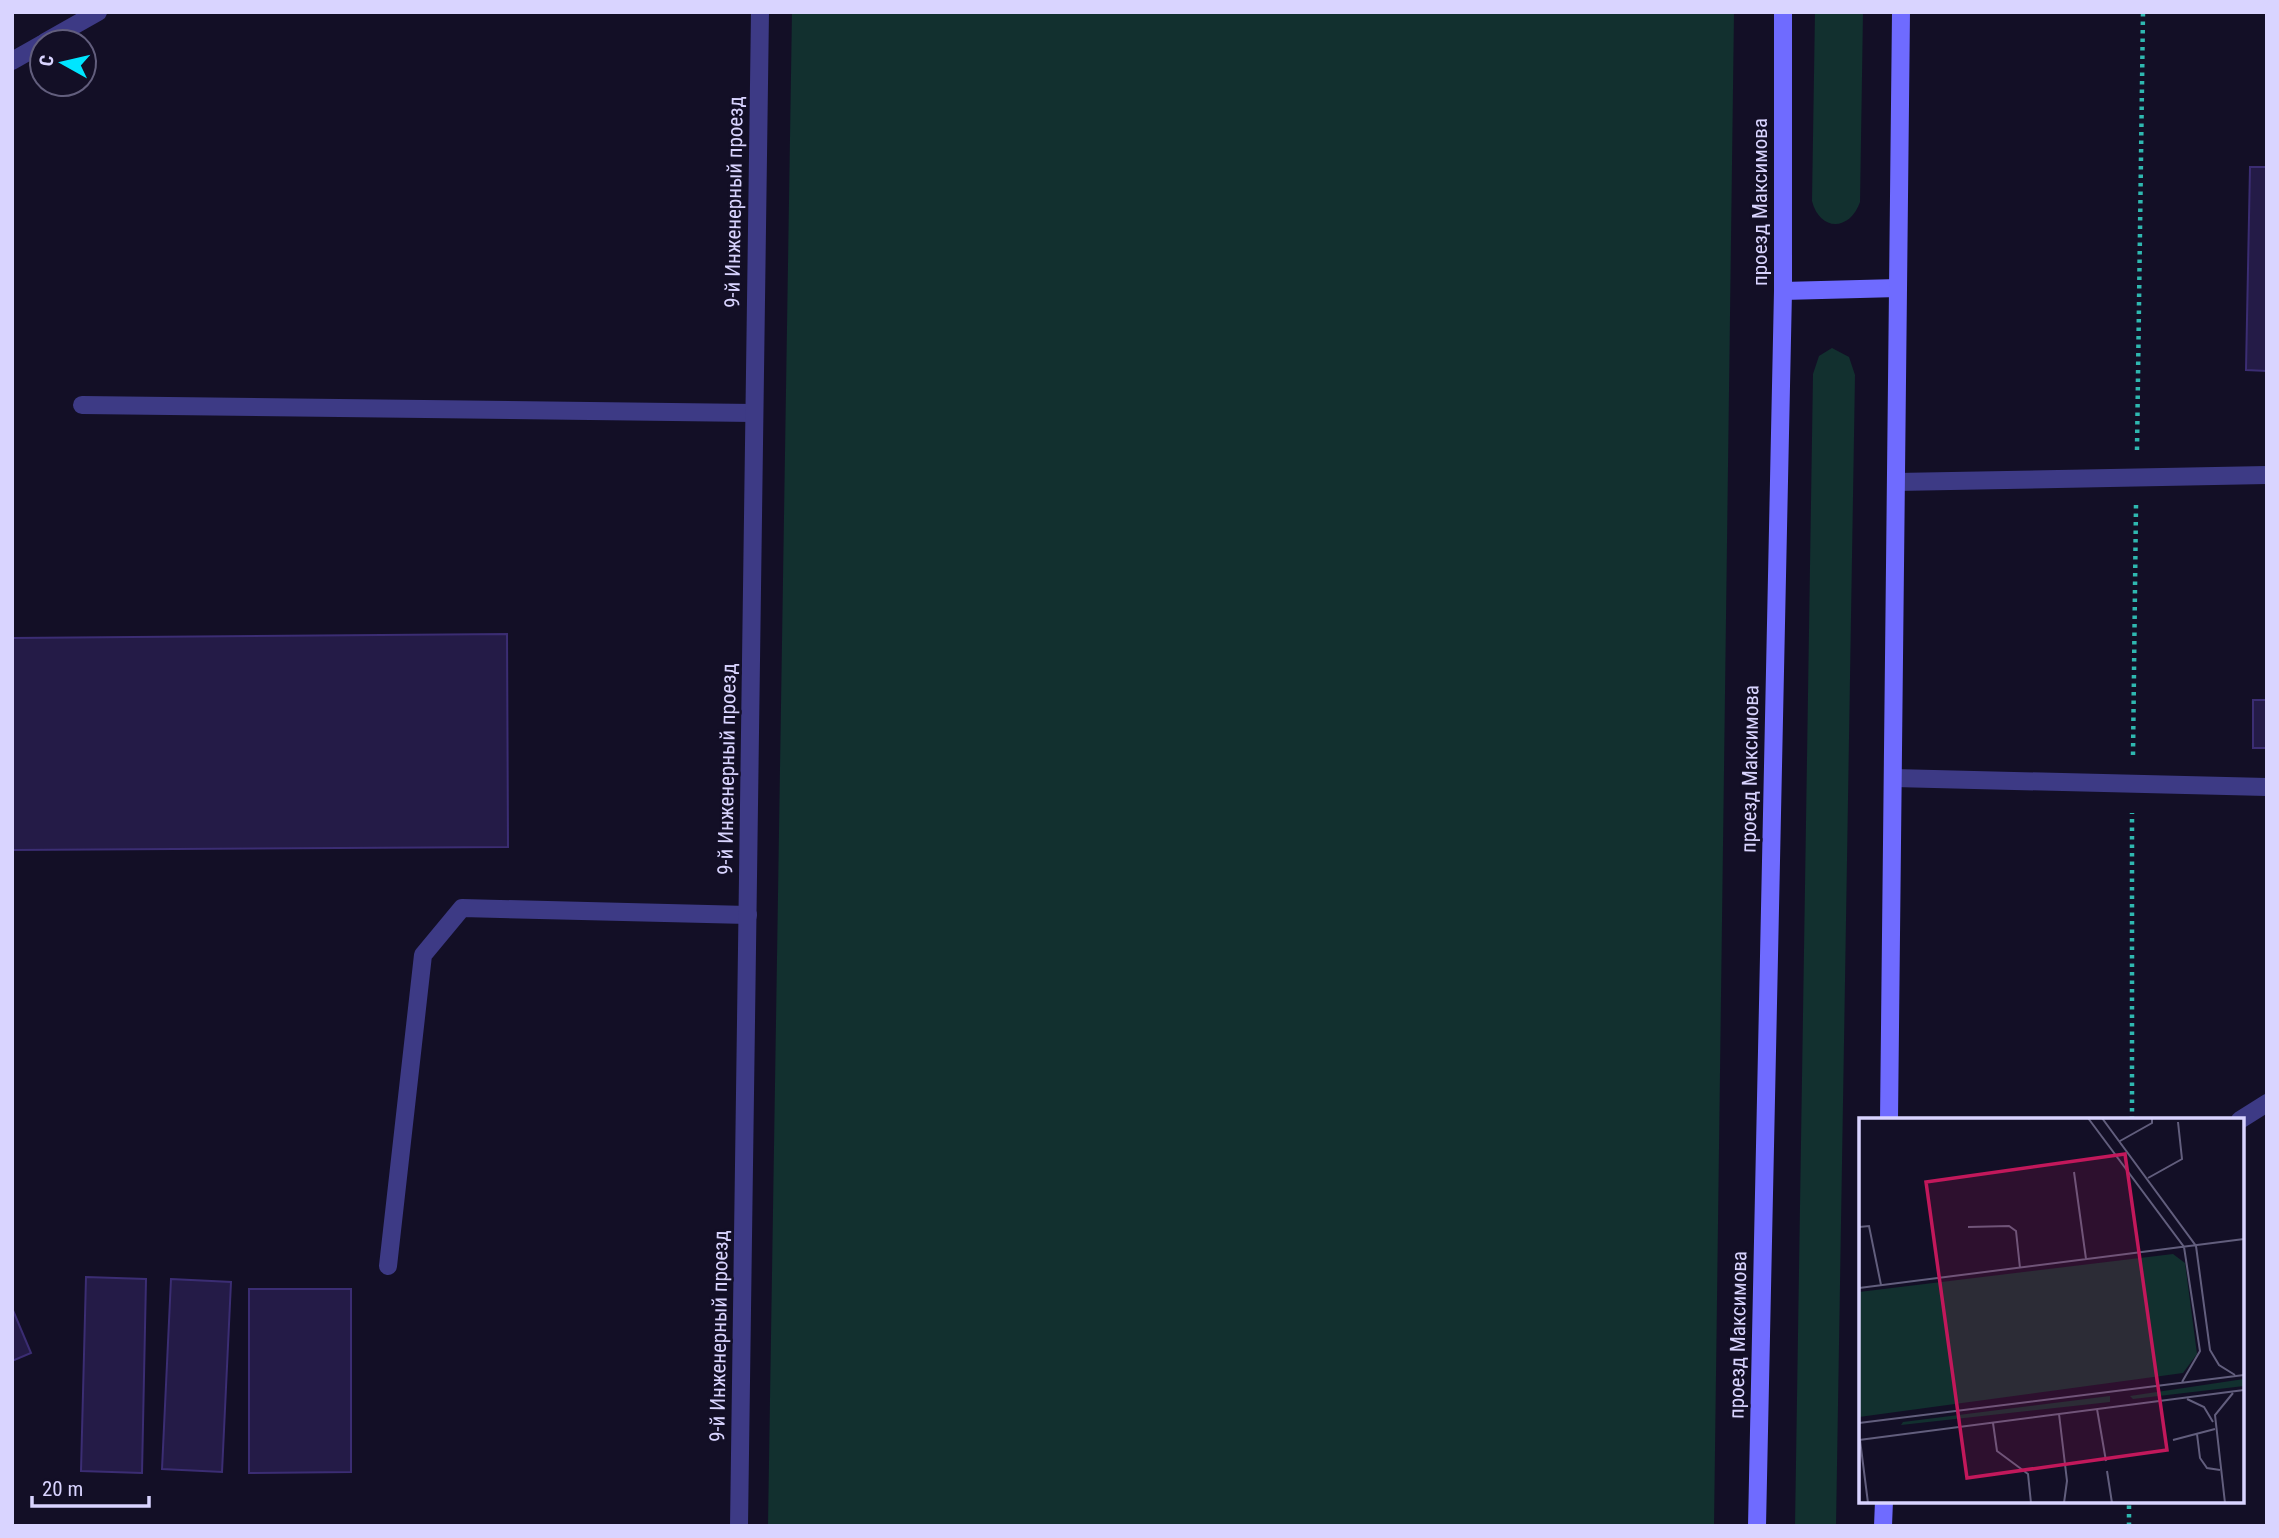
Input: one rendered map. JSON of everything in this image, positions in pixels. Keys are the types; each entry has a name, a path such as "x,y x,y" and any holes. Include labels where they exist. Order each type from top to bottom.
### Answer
{"main road":[{"name":"проезд Максимова","path":"1757,1526 1783,290 1783,12"},
{"path":"1889,1118 1900,12"},
{"path":"1783,290 1898,288"},
{"path":"1883,1526 1884,1503"}],"street":[{"path":"70,28 98,12"},
{"name":"9-й Инженерный проезд","path":"739,1526 760,12"},
{"path":"12,61 28,52"},
{"path":"82,405 754,413"},
{"path":"1896,482 2267,475"},
{"path":"1894,778 2267,787"},
{"path":"387,1266 423,955 462,908 748,915"},
{"path":"2243,1118 2267,1103"}],"path":[{"path":"2132,1118 2133,784 2143,12"},
{"path":"2129,1503 2129,1526"}],"green space":[{"path":"792,12 1734,12 1714,1526 768,1526"},
{"path":"1815,12 1863,12 1860,202 1849,218 1843,223 1835,224 1821,218 1812,201"},
{"path":"1832,348 1849,357 1855,375 1836,1526 1795,1526 1813,374 1819,356"}],"building":[{"path":"2250,167 2267,167 2267,371 2246,370"},
{"path":"507,634 508,847 12,850 12,638"},
{"path":"2253,700 2267,700 2267,748 2253,748"},
{"path":"86,1277 146,1279 142,1473 81,1471"},
{"path":"171,1279 231,1282 222,1472 162,1469"},
{"path":"249,1289 351,1289 351,1472 249,1473"},
{"path":"12,1308 31,1353 12,1361"}]}
